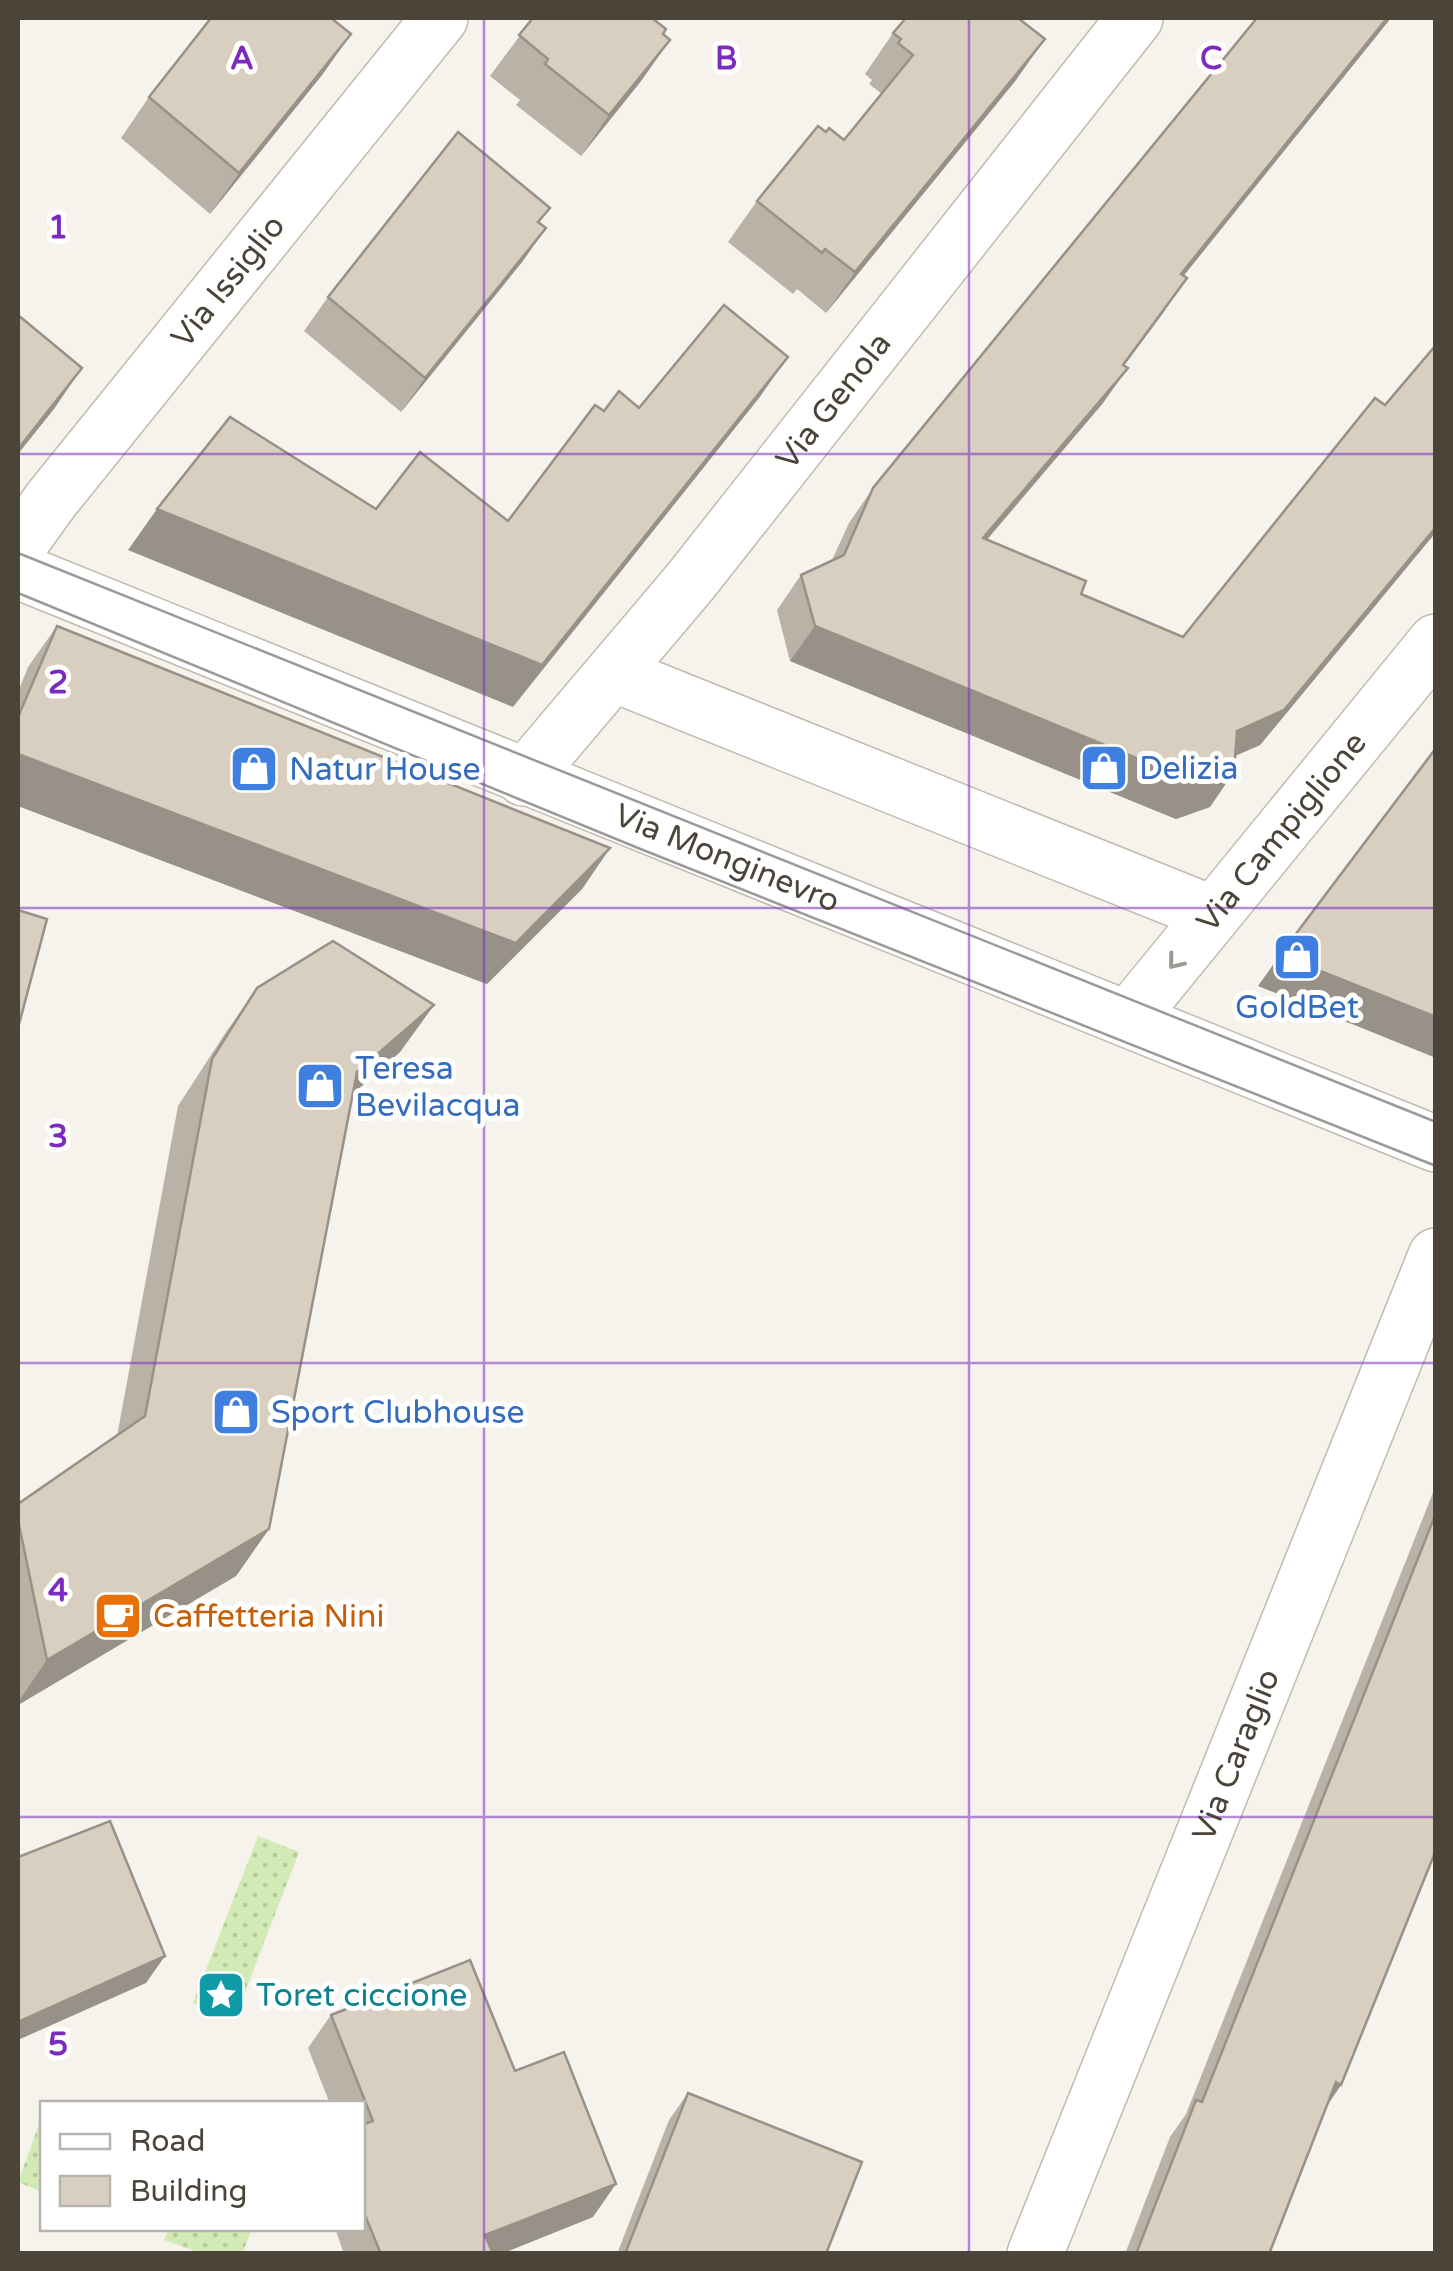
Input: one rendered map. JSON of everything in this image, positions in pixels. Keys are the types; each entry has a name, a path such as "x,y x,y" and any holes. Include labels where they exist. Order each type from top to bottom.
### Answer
{"street":[{"name":"Via Issiglio","path":"18,546 50,500 440,18"},
{"name":"Via Genola","path":"524,778 690,582 1116,24"},
{"name":"Via Monginevro","path":"18,571 1436,1144"},
{"name":"Via Campiglione","path":"1128,1018 1436,642"},
{"path":"614,674 1214,914"},
{"name":"Via Caraglio","path":"1035,2254 1436,1256"}],"green space":[{"path":"258,1836 299,1852 235,2018 193,2003"},
{"path":"40,2122 40,2191 18,2182"},
{"path":"168,2231 251,2231 242,2254 201,2253 164,2240"}],"building":[{"path":"211,18 331,18 351,34 239,173 149,97"},
{"path":"533,18 652,18 666,29 663,34 670,40 609,115 545,64 548,59 519,35"},
{"path":"906,18 1018,18 1045,39 855,272 825,249 822,253 757,201 818,126 826,132 829,128 844,140 913,55 898,43 901,39 893,33"},
{"path":"1257,18 1387,18 1181,274 1187,278 1123,365 1128,368 983,538 1086,581 1081,594 1183,637 1375,398 1385,405 1436,345 1436,527 1284,710 1237,731 1234,772 1200,784 815,626 801,575 844,555 873,488"},
{"path":"458,132 550,208 538,222 546,228 425,378 328,297"},
{"path":"724,305 788,357 542,665 157,509 230,417 376,509 420,452 508,521 595,405 604,411 619,391 639,408"},
{"path":"18,315 82,368 18,449"},
{"path":"57,626 610,848 516,943 18,754 18,717"},
{"path":"1436,748 1436,1017 1280,955"},
{"path":"18,910 47,919 18,1028"},
{"path":"333,941 434,1005 357,1072 269,1529 47,1660 18,1504 145,1416 212,1059 257,988"},
{"path":"1436,1513 1436,1850 1341,2085 1336,2082 1269,2254 1136,2254 1196,2100 1202,2102"},
{"path":"110,1821 165,1956 18,2022 18,1857"},
{"path":"470,1960 515,2071 564,2052 616,2184 485,2235 493,2254 381,2254 365,2215 365,2124 373,2121 331,2015"},
{"path":"688,2093 862,2162 826,2254 625,2254"}],"tram line":[{"path":"18,553 1436,1122"},
{"path":"18,593 638,848 1436,1166"}],"place":[{"name":"Delizia","path":"1104,768"},
{"name":"Natur House","path":"254,769"},
{"name":"GoldBet","path":"1297,957"},
{"name":"Teresa Bevilacqua","path":"320,1086"},
{"name":"Sport Clubhouse","path":"236,1412"},
{"name":"Caffetteria Nini","path":"118,1616"},
{"name":"Toret ciccione","path":"221,1995"}]}
